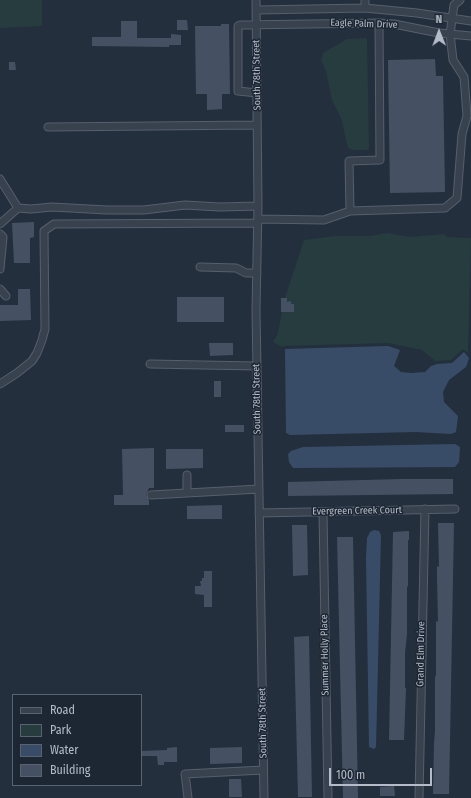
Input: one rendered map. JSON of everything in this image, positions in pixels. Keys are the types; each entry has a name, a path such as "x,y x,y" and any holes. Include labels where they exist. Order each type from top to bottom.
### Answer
{"street":[{"name":"South 78th Street","path":"256,0 258,206 256,310 264,798"},
{"path":"365,0 366,8"},
{"path":"0,384 17,374 32,361 37,354 42,340 45,329 44,231 54,224 324,220 350,211 445,208 457,198 462,134 467,116 464,78 453,60 450,34 454,5 460,0"},
{"name":"Eagle Palm Drive","path":"256,10 366,8 417,13 471,21"},
{"name":"Eagle Palm Drive","path":"257,93 238,91 238,26 240,25 379,23 471,36"},
{"path":"350,211 349,161 380,160 379,23"},
{"path":"48,127 257,124"},
{"path":"0,179 18,208"},
{"path":"0,224 18,208 31,209 52,207 107,210 144,210 185,205 220,207 258,206"},
{"path":"0,234 3,237 0,270"},
{"path":"200,267 236,268 246,273 257,273"},
{"path":"0,289 6,296"},
{"path":"150,364 257,366"},
{"path":"187,475 187,493"},
{"path":"151,495 259,489"},
{"name":"Grand Elm Drive","path":"419,798 425,509"},
{"name":"Evergreen Creek Court","path":"259,513 456,509"},
{"name":"Summer Holly Place","path":"322,512 328,798"},
{"path":"188,798 185,774 263,770"}],"green space":[{"path":"0,0 42,0 42,26 0,28"},
{"path":"367,38 369,149 354,150 348,148 341,118 332,100 326,71 321,60 323,53 347,39"},
{"path":"387,233 410,237 445,234 447,237 471,238 468,353 463,349 451,360 435,361 422,350 388,343 282,347 273,342 278,333 284,301 304,240 335,236 370,236"}],"water":[{"path":"388,346 400,350 394,366 401,372 425,372 431,366 437,364 452,363 464,352 469,358 466,367 449,380 443,392 444,402 458,416 456,432 451,434 416,432 290,435 286,433 285,349"},
{"path":"455,444 460,447 459,462 455,467 293,468 289,462 288,454 291,451 303,447"},
{"path":"374,530 379,531 381,535 376,747 374,749 369,747 366,558 367,538 370,532"}],"building":[{"path":"177,20 187,20 188,30 177,30"},
{"path":"121,21 137,21 137,38 171,38 171,34 181,35 181,45 169,45 169,47 92,46 92,37 121,37"},
{"path":"221,24 229,24 230,94 222,94 222,109 207,110 207,94 196,94 195,26 221,26"},
{"path":"435,59 436,76 443,76 445,192 390,193 388,60"},
{"path":"9,62 15,62 16,70 9,70"},
{"path":"34,222 34,237 30,238 30,263 14,263 12,223"},
{"path":"18,289 30,289 31,320 0,321 0,305 18,305"},
{"path":"177,297 224,297 224,322 177,322"},
{"path":"281,298 287,298 287,302 291,301 291,304 294,304 294,312 281,312"},
{"path":"209,343 233,343 233,355 210,356"},
{"path":"214,381 221,381 221,397 214,397"},
{"path":"225,425 244,425 244,432 225,432"},
{"path":"154,448 154,488 149,488 146,495 149,500 149,505 114,505 114,495 123,495 122,449"},
{"path":"166,449 203,449 203,468 166,469"},
{"path":"453,479 453,494 288,496 288,482"},
{"path":"222,505 222,519 187,519 187,506"},
{"path":"438,523 454,523 449,794 433,794 436,621 438,622"},
{"path":"292,525 307,525 308,575 293,576"},
{"path":"409,531 404,740 389,740 393,532"},
{"path":"337,537 353,537 358,798 343,798"},
{"path":"204,571 212,571 212,607 204,607 204,595 195,594 195,586 201,586 200,581 204,578"},
{"path":"309,636 312,797 298,797 294,637"},
{"path":"177,747 177,762 164,762 164,765 158,765 157,756 142,756 142,751 167,750 167,748"},
{"path":"242,747 242,763 210,764 210,748"},
{"path":"229,779 241,779 242,797 229,797"},
{"path":"394,786 395,796 380,796 380,787"}]}
